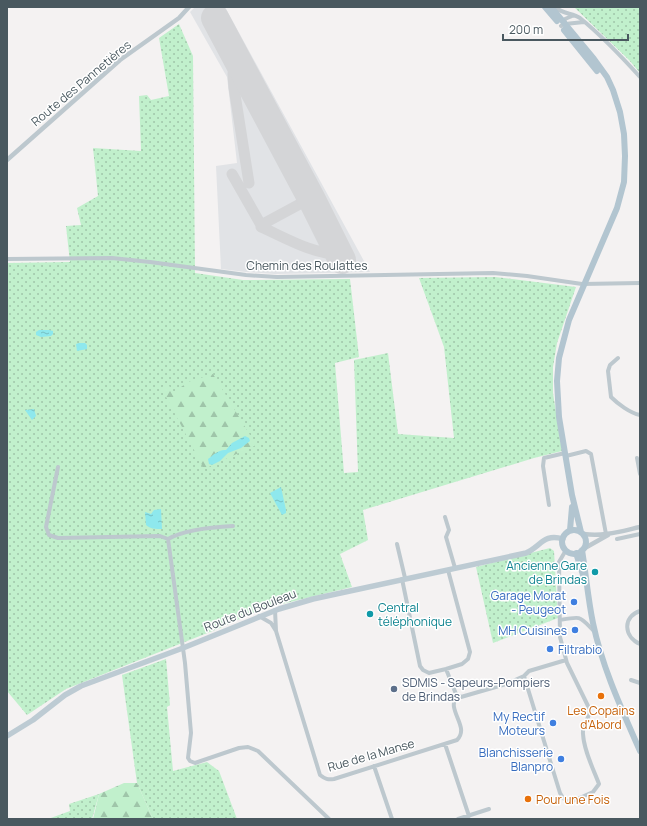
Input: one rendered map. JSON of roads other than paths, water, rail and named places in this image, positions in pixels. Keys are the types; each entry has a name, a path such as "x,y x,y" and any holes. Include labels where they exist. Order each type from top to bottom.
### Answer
{"main road":[{"path":"545,7 574,35 594,59 606,78 613,90 624,134 626,156 624,182 616,208 569,320 559,358 558,396 565,455 572,495 582,533 586,541 581,550 596,632 612,683 640,751"},
{"path":"551,7 604,80 617,103"},
{"path":"572,495 570,530 563,539 564,547 566,550 573,553 581,550"},
{"path":"570,530 582,533"},
{"name":"Route du Bouleau","path":"7,736 33,720 65,695 81,686 183,648 258,616 313,599 526,553 534,550 542,541 550,537 563,539"}],"street":[{"name":"Route des Pannetières","path":"7,160 120,60 179,18 189,7"},
{"path":"555,7 558,10 578,17 620,55 640,77"},
{"path":"572,16 565,19 563,25 584,22"},
{"path":"574,35 574,30 577,24"},
{"name":"Chemin des Roulattes","path":"7,259 112,258 246,275 277,277 493,273 584,284 640,283"},
{"path":"618,358 610,365 608,371 611,397 624,408 640,415"},
{"path":"549,505 543,466 544,458 586,451 591,454 606,534"},
{"path":"637,458 640,474"},
{"path":"58,467 46,527 49,535 58,538 160,536 168,539"},
{"path":"445,517 449,530 446,537 455,568"},
{"path":"168,539 174,535 215,527 233,526"},
{"path":"582,533 593,535 606,534 640,527"},
{"path":"581,550 600,538 613,533"},
{"path":"617,539 640,534"},
{"path":"168,539 183,648 191,733 188,758 190,761 195,763 239,748 248,747 258,751 329,819"},
{"path":"397,544 420,666 428,673 462,664 468,659 470,652 448,570"},
{"path":"524,676 560,793 567,801 579,799 593,792 598,784 587,754 582,733 590,716 590,710 566,660 560,637 559,562 566,550"},
{"name":"Rue de la Manse","path":"275,610 276,631 320,775 328,780 457,740 462,734 462,729 454,706 456,694"},
{"path":"640,611 632,616 627,627 630,638 640,644"},
{"path":"258,616 271,623 276,631"},
{"path":"560,620 575,617 583,619 596,632"},
{"path":"446,669 456,694 462,697 506,684 524,676 529,671 566,660"},
{"path":"631,680 640,683"},
{"path":"445,744 469,816"},
{"path":"374,766 392,819"},
{"path":"458,819 489,810"}],"water":[{"path":"39,330 53,331 53,334 51,336 41,337 36,335 36,332"},
{"path":"85,343 87,345 87,349 77,351 76,344"},
{"path":"34,409 36,416 32,420 25,410"},
{"path":"245,436 249,438 250,441 241,448 228,453 220,461 212,465 209,464 208,459 219,451 226,450 232,443"},
{"path":"281,487 286,510 286,513 282,515 270,493"},
{"path":"161,509 162,529 151,528 146,525 145,512 151,514 154,510"}],"place":[{"name":"Ancienne Gare de Brindas","path":"595,572"},
{"name":"Garage Morat - Peugeot","path":"574,602"},
{"name":"Central téléphonique","path":"370,614"},
{"name":"MH Cuisines","path":"575,630"},
{"name":"Filtrabio","path":"550,649"},
{"name":"SDMIS - Sapeurs-Pompiers de Brindas","path":"394,689"},
{"name":"Les Copains d'Abord","path":"601,696"},
{"name":"My Rectif Moteurs","path":"553,723"},
{"name":"Blanchisserie Blanpro","path":"561,759"},
{"name":"Pour une Fois","path":"528,799"}]}
